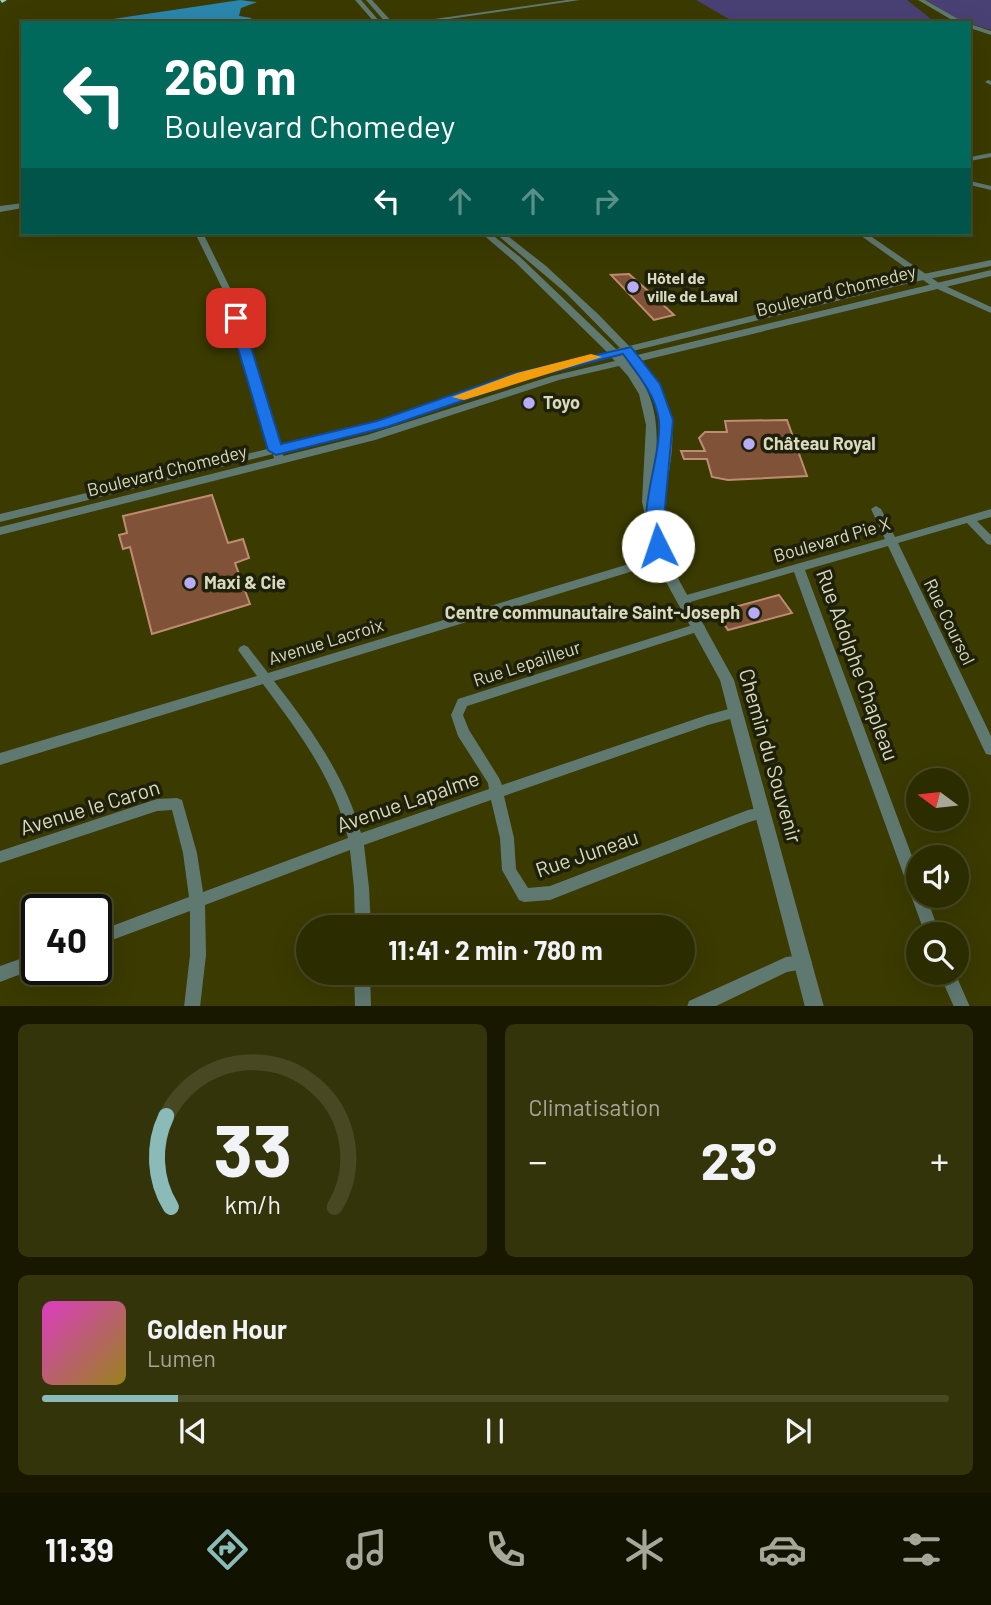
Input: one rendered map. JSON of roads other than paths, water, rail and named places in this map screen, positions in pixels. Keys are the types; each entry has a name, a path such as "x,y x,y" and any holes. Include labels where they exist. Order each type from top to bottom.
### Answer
{"street":[{"path":"358,0 376,21"},
{"path":"369,0 388,21"},
{"path":"495,0 507,9"},
{"path":"423,21 578,0"},
{"path":"913,0 950,21"},
{"path":"921,0 958,21"},
{"path":"461,16 467,21"},
{"path":"971,28 991,35"},
{"path":"971,159 991,155"},
{"path":"971,183 991,188"},
{"path":"0,207 21,203"},
{"path":"200,235 227,290 278,456"},
{"path":"487,235 593,333 624,356"},
{"path":"502,235 538,264 609,332 624,356"},
{"path":"864,235 936,285 991,310"},
{"name":"Boulevard Chomedey","path":"0,531 278,456 382,424 505,381 583,360 624,356 655,342 991,263"},
{"name":"Boulevard Chomedey","path":"0,518 383,434 624,356 991,273"},
{"path":"609,332 632,341 655,342"},
{"path":"583,360 595,349 593,333"},
{"name":"Chemin du Souvenir","path":"624,356 651,415 648,496 662,558 723,668 815,1006"},
{"name":"Rue Coursol","path":"876,509 991,750"},
{"name":"Boulevard Pie X","path":"683,600 991,513"},
{"path":"969,519 991,541"},
{"name":"Avenue Lacroix","path":"0,759 662,558"},
{"name":"Rue Adolphe Chapleau","path":"798,567 906,861"},
{"name":"Rue Lepailleur","path":"497,794 494,782 463,732 457,715 462,703 699,627"},
{"path":"244,650 319,752 351,822 363,896 363,915"},
{"name":"Avenue Lapalme","path":"112,933 354,842 736,712"},
{"name":"Rue Juneau","path":"497,794 507,838 509,870 524,895 551,893 571,887 748,816 763,813"},
{"name":"Avenue le Caron","path":"0,857 157,805 177,804 186,831 199,902"},
{"path":"192,1006 199,902"},
{"path":"695,1006 786,965 804,963"},
{"path":"0,974 21,966"},
{"path":"362,985 363,1006"},
{"path":"952,985 962,1006"}],"water":[{"path":"240,0 257,2 241,8 239,16 252,18 247,21 99,21"}],"place":[{"name":"Hôtel de ville de Laval","path":"633,287"},
{"name":"Toyo","path":"529,403"},
{"name":"Château Royal","path":"749,444"},
{"name":"Maxi & Cie","path":"190,583"},
{"name":"Centre communautaire Saint-Joseph","path":"754,613"}]}
